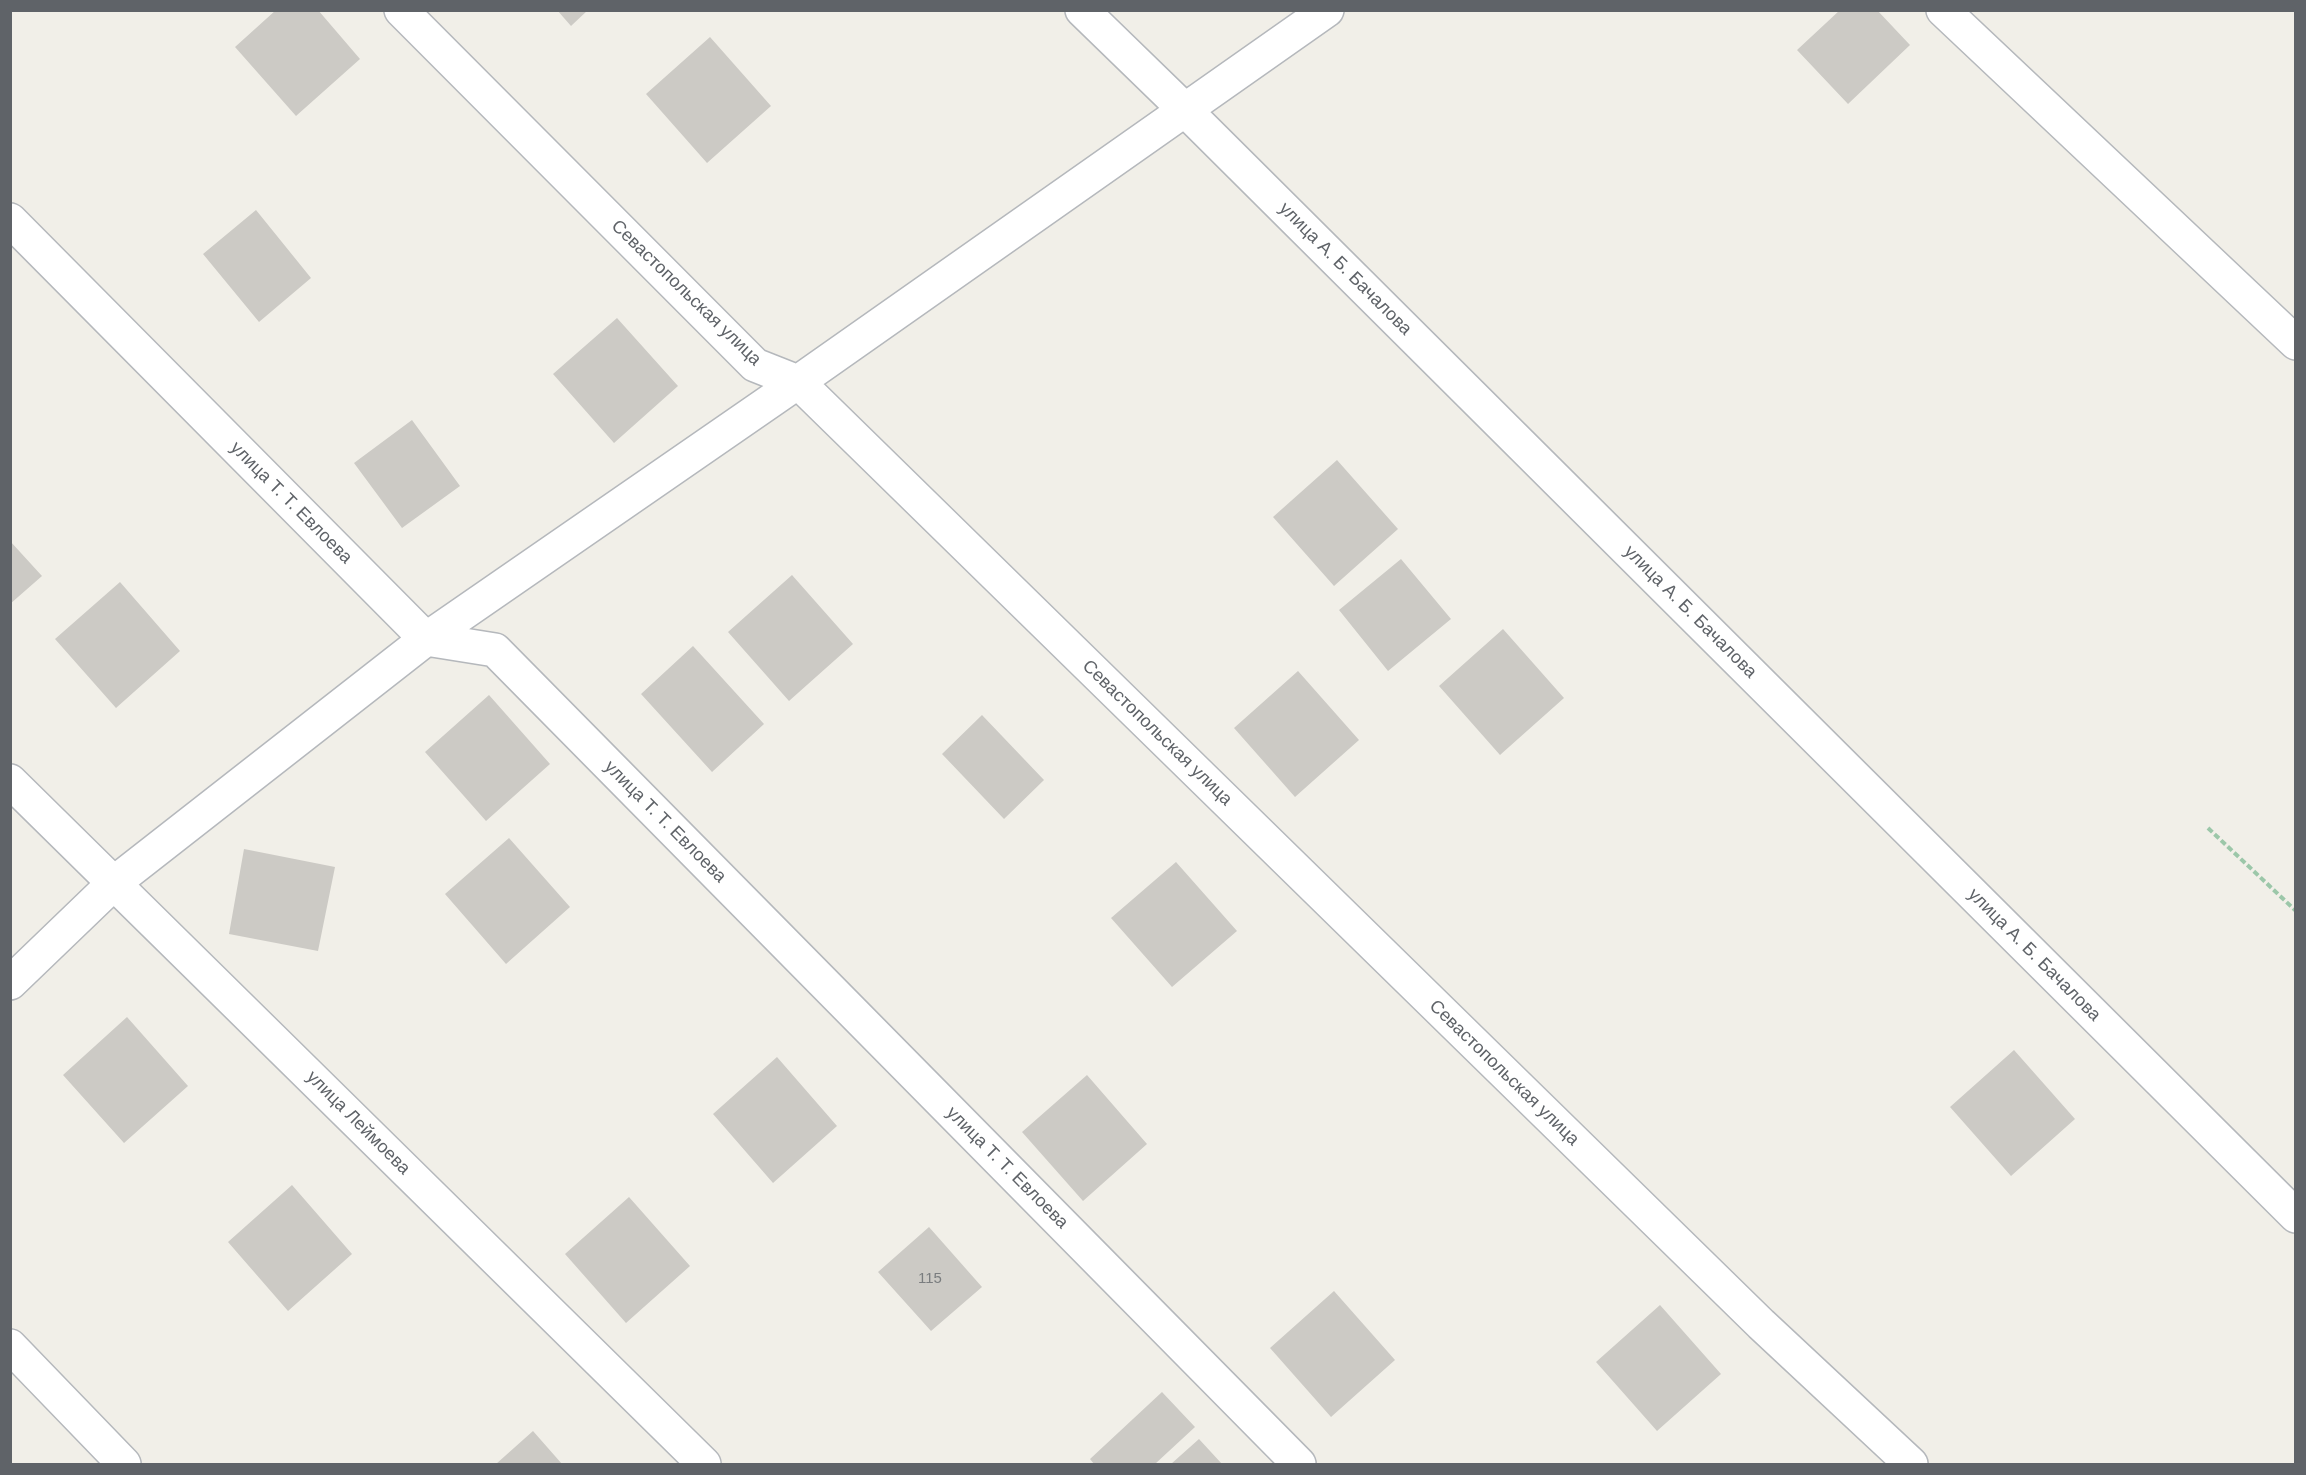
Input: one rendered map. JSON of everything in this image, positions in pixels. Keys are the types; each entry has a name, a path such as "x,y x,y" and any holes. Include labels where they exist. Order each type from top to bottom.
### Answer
{"street":[{"name":"Севастопольская улица","path":"401,10 755,365 798,382 1752,1316 1911,1464"},
{"name":"улица А. Б. Бачалова","path":"1082,10 2295,1216"},
{"path":"10,983 114,883 426,639 798,382 1327,10"},
{"path":"1943,10 2295,343"},
{"name":"улица Т. Т. Евлоева","path":"10,220 426,639 495,650 1299,1464"},
{"name":"улица Леймоева","path":"10,782 704,1464"},
{"path":"10,1346 124,1464"}],"path":[{"path":"2208,828 2295,910"}],"building":[{"path":"276,10 318,10 360,59 296,116 235,47"},
{"path":"557,10 588,10 571,26"},
{"path":"1840,10 1877,10 1910,45 1848,104 1797,50"},
{"path":"710,37 771,106 707,163 646,94"},
{"path":"256,210 311,278 259,322 203,254"},
{"path":"617,318 678,386 614,443 553,374"},
{"path":"412,420 460,486 402,528 354,463"},
{"path":"1337,460 1398,529 1334,586 1273,517"},
{"path":"10,541 42,576 10,604"},
{"path":"1401,559 1451,619 1388,671 1339,610"},
{"path":"792,575 853,644 789,701 728,632"},
{"path":"120,582 180,651 116,708 55,639"},
{"path":"1503,629 1564,698 1500,755 1439,686"},
{"path":"693,646 764,724 712,772 641,694"},
{"path":"1298,671 1359,740 1295,797 1234,728"},
{"path":"489,695 550,764 486,821 425,752"},
{"path":"982,715 1044,780 1004,819 942,754"},
{"path":"509,838 570,907 506,964 445,894"},
{"path":"244,849 335,867 318,951 229,934"},
{"path":"1176,862 1237,931 1172,987 1111,918"},
{"path":"127,1017 188,1086 124,1143 63,1075"},
{"path":"2014,1050 2075,1119 2011,1176 1950,1107"},
{"path":"777,1057 837,1126 773,1183 713,1114"},
{"path":"1087,1075 1147,1144 1083,1201 1022,1132"},
{"path":"292,1185 352,1254 288,1311 228,1242"},
{"path":"629,1197 690,1266 626,1323 565,1254"},
{"path":"929,1227 982,1287 931,1331 878,1272"},
{"path":"1334,1291 1395,1360 1331,1417 1270,1348"},
{"path":"1660,1305 1721,1374 1657,1431 1596,1362"},
{"path":"1162,1392 1195,1427 1155,1464 1094,1464 1090,1459"},
{"path":"533,1431 562,1464 496,1464"},
{"path":"1199,1439 1222,1464 1171,1464"}]}
